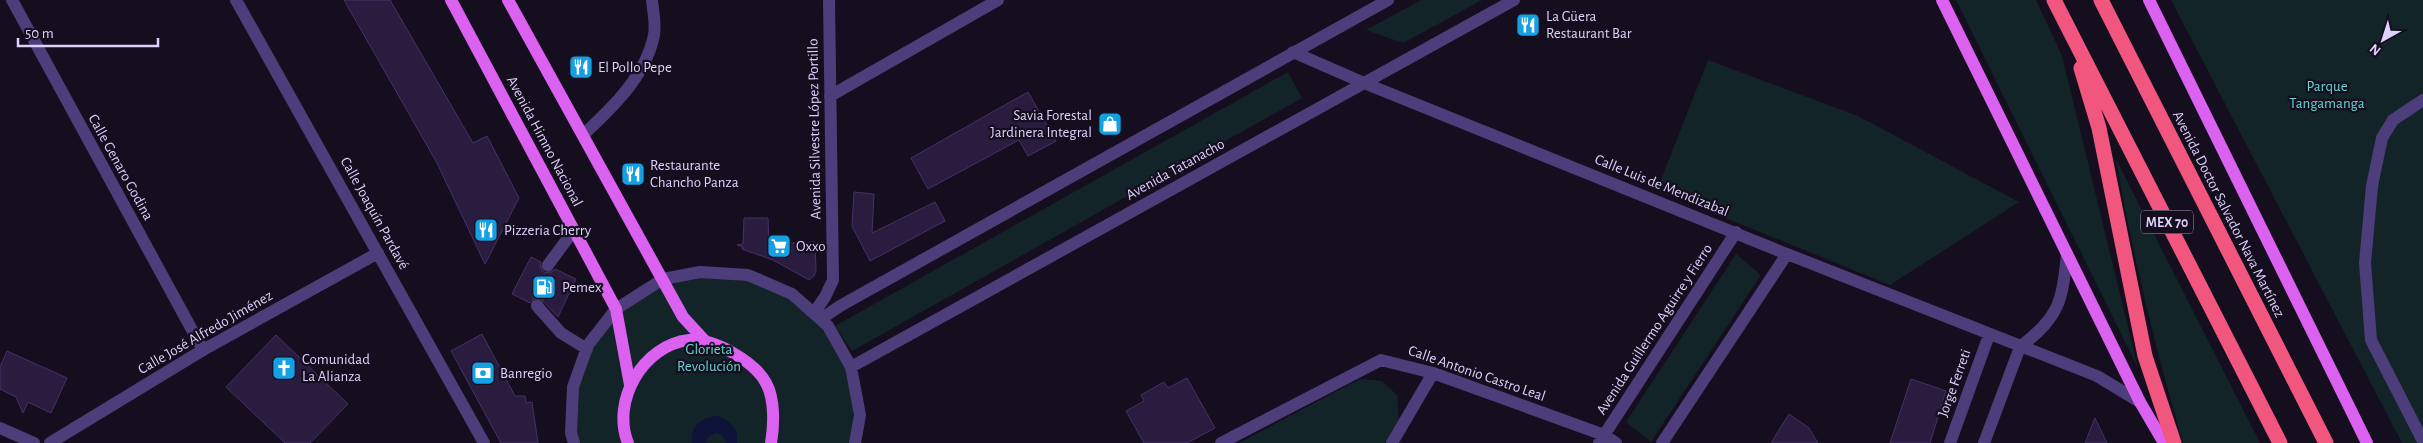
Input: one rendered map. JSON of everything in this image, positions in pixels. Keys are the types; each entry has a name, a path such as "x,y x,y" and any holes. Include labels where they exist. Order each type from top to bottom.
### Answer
{"highway":[{"name":"MEX 70","path":"2054,0 2280,443"},
{"name":"Avenida Doctor Salvador Nava Martínez","path":"2101,0 2326,443"},
{"path":"2068,29 2099,128 2145,356 2158,389 2174,443"}],"main road":[{"name":"Avenida Himno Nacional","path":"452,0 616,309 630,385"},
{"path":"508,0 683,317 706,342"},
{"path":"1942,0 2140,402 2164,443"},
{"name":"Avenida Doctor Salvador Nava Martínez","path":"2149,0 2367,443"},
{"path":"628,443 625,434 623,409 630,385 644,364 665,348 690,340 706,342 727,349 751,366 766,384 775,423 771,443"}],"street":[{"name":"Calle Genaro Godina","path":"12,0 203,350"},
{"name":"Calle Joaquín Pardavé","path":"236,0 484,443"},
{"path":"583,135 619,100 646,60 654,34 652,0"},
{"name":"Avenida Silvestre López Portillo","path":"818,316 833,280 829,0"},
{"path":"830,96 998,0"},
{"path":"818,316 840,306 1388,0"},
{"name":"Avenida Tatanacho","path":"851,368 1514,0"},
{"name":"Calle Luis de Mendizabal","path":"1293,52 1364,83 1787,254 2097,376 2140,402"},
{"path":"2423,100 2393,120 2382,138 2372,186 2365,263 2371,340 2423,441"},
{"path":"548,265 574,230"},
{"name":"Avenida Guillermo Aguirre y Fierro","path":"1601,439 1736,232"},
{"name":"Calle José Alfredo Jiménez","path":"50,443 203,350 378,253"},
{"path":"1662,443 1787,254"},
{"path":"1984,443 2020,347 2040,332 2054,315 2063,295 2068,254"},
{"path":"572,442 572,387 587,349 616,309 663,279 700,272 748,275 792,294 828,326 851,368 860,415 855,443"},
{"path":"537,306 561,333 587,349"},
{"name":"Jorge Ferreti","path":"1950,443 1989,335"},
{"name":"Calle Antonio Castro Leal","path":"1221,443 1381,360 1433,373 1601,439 1616,443"},
{"path":"1392,443 1433,373"},
{"path":"0,428 34,443"}],"green space":[{"path":"1421,0 1482,0 1403,43 1366,30"},
{"path":"1956,0 2036,0 2062,56 2138,368"},
{"name":"Parque Tangamanga","path":"2171,0 2423,0 2423,443 2402,443"},
{"path":"1708,60 1858,116 2019,202 1890,285 1657,190"},
{"path":"1288,72 1302,98 852,351 835,326"},
{"path":"2116,159 2260,443 2183,443 2145,302 2129,231"},
{"path":"1736,254 1761,275 1651,442 1626,422"},
{"name":"Glorieta Revolución","path":"748,275 792,294 821,319 851,367 855,443 574,443 573,387 588,345 617,310 662,280"},
{"path":"1360,379 1382,381 1397,395 1399,420 1385,443 1239,443"}],"shaded area":[{"path":"717,416 733,426 737,433 737,443 726,443 723,436 717,433 708,437 706,443 692,443 695,427 706,418"}],"building":[{"path":"344,0 390,0 473,143 487,136 519,198 485,264 437,163"},
{"path":"1028,92 1056,141 1028,156 1019,140 928,189 911,158"},
{"path":"854,192 874,194 872,233 935,202 945,221 870,261 852,226"},
{"name":"Oxxo","path":"744,218 768,218 769,244 815,242 816,271 814,276 809,280 773,260 742,249 743,247 737,245 743,244"},
{"name":"Pemex","path":"531,257 541,262 540,268 544,272 551,273 555,269 576,279 558,317 540,298 535,298 530,303 512,294"},
{"name":"Banregio","path":"482,334 515,396 525,396 526,403 532,402 538,443 501,443 451,351"},
{"path":"276,335 348,404 310,443 285,443 226,387"},
{"path":"7,351 67,378 51,413 28,402 23,413 16,397 0,389 0,367"},
{"path":"1187,378 1215,428 1187,443 1144,443 1126,411 1144,401 1141,395 1164,382 1168,388"},
{"path":"1911,379 1946,391 1930,443 1890,443"},
{"path":"1789,414 1809,428 1818,443 1771,443"},
{"path":"2095,418 2107,443 2085,443"}],"tunnel":[{"path":"537,306 540,285 548,265"}],"place":[{"name":"La Güera Restaurant Bar","path":"1528,25"},
{"name":"El Pollo Pepe","path":"581,67"},
{"name":"Savia Forestal Jardinera Integral","path":"1110,124"},
{"name":"Restaurante Chancho Panza","path":"633,174"},
{"name":"Pizzeria Cherry","path":"486,230"},
{"name":"Oxxo","path":"779,246"},
{"name":"Pemex","path":"544,287"},
{"name":"Comunidad La Alianza","path":"284,368"},
{"name":"Banregio","path":"483,373"}]}
